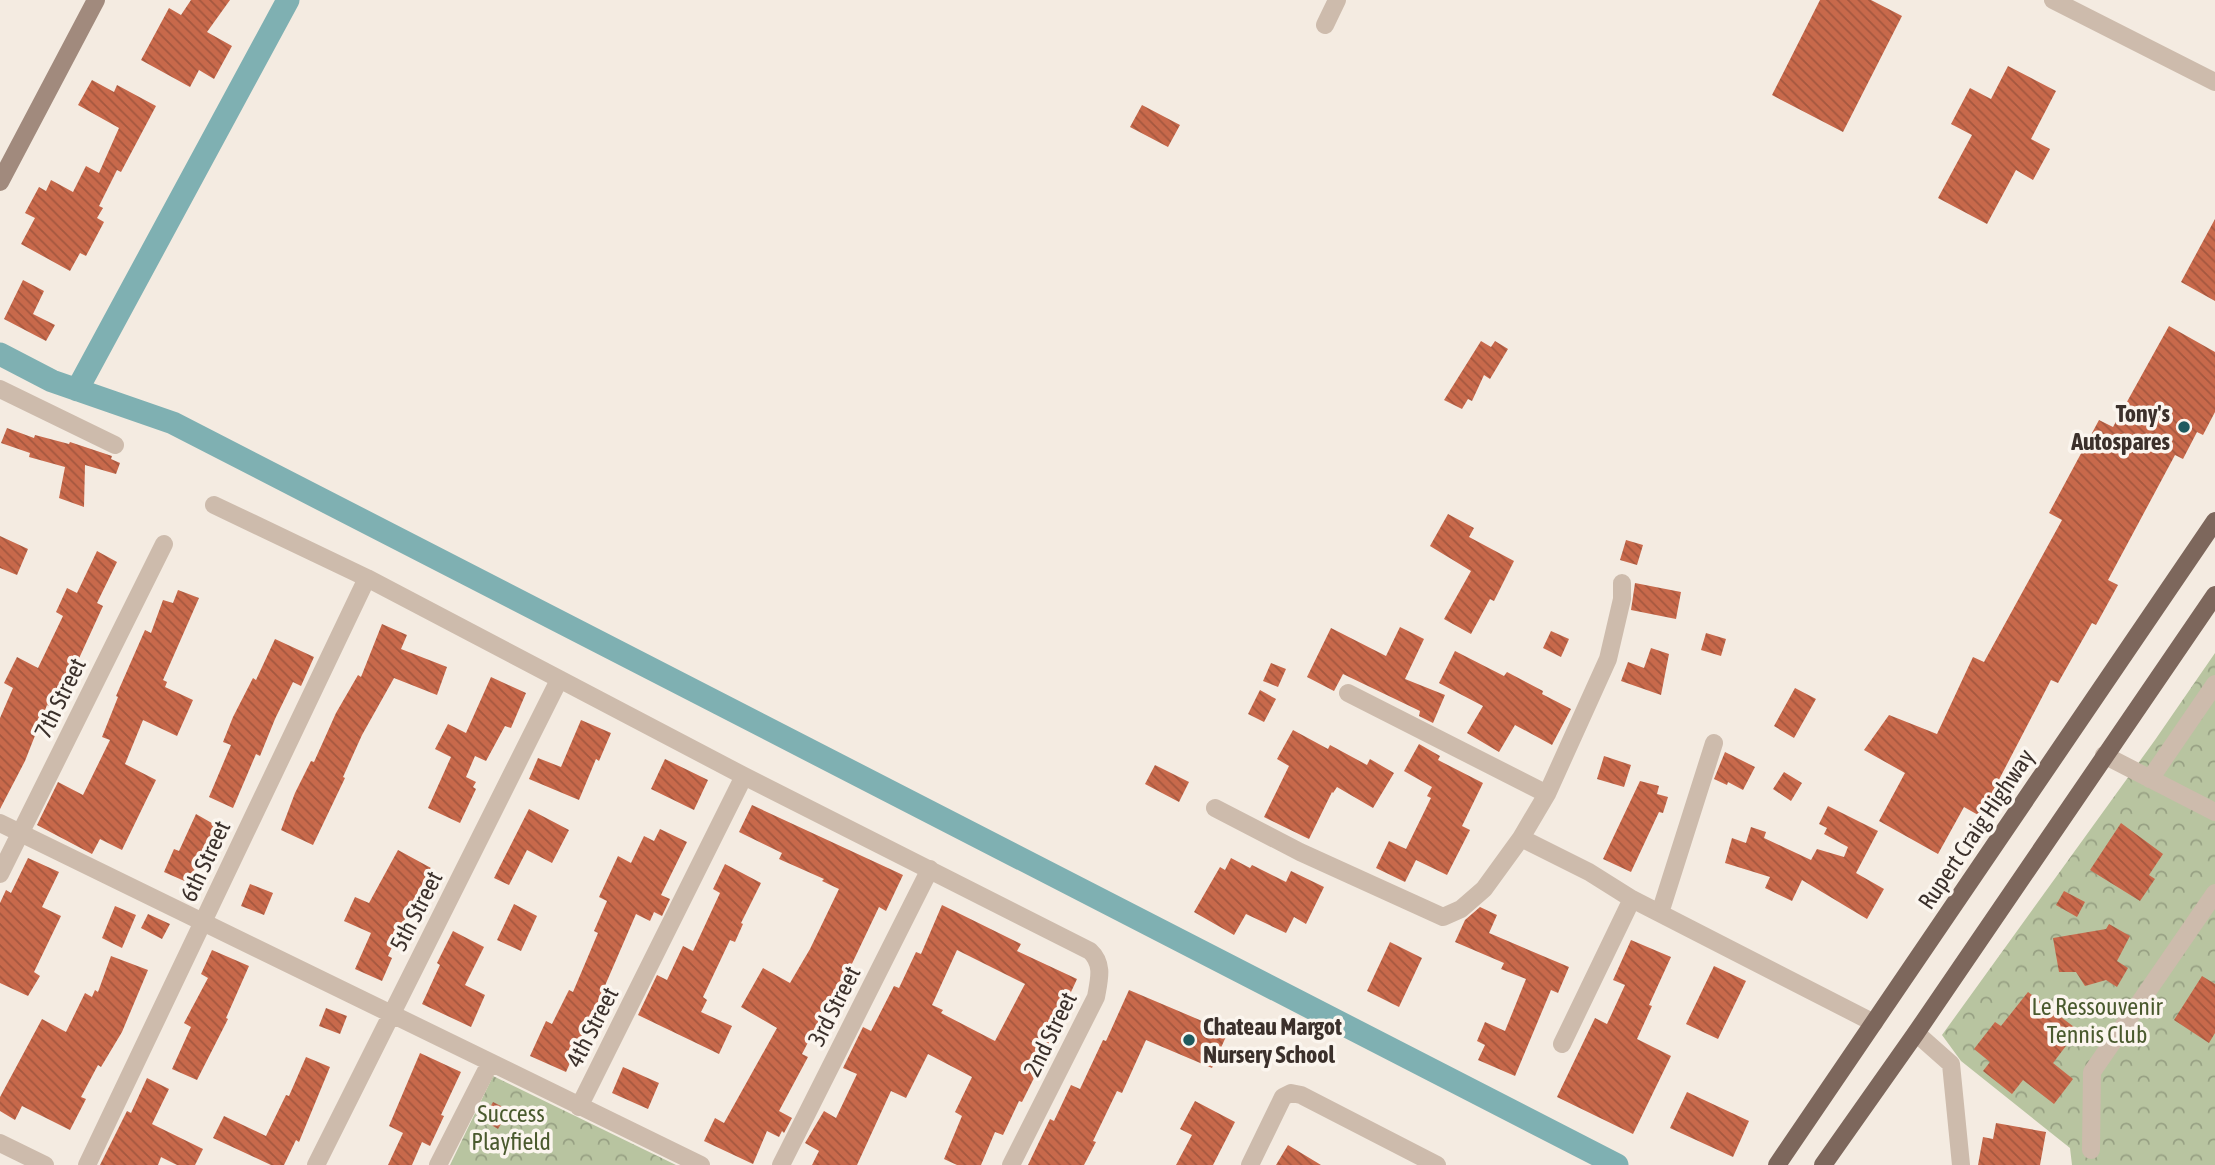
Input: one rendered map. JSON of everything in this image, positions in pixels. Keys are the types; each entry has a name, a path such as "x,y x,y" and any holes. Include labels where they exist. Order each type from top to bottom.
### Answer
{"main road":[{"path":"0,183 96,0"},
{"name":"Rupert Craig Highway","path":"1777,1165 2215,521"},
{"path":"1822,1165 1916,1033 2215,595"}],"street":[{"path":"1325,24 1337,0"},
{"path":"2053,0 2215,82"},
{"path":"0,389 115,445"},
{"path":"214,505 367,578 744,776 930,869"},
{"name":"7th Street","path":"0,874 164,544"},
{"name":"6th Street","path":"87,1165 367,578"},
{"path":"1215,808 1300,852 1443,917 1461,909 1484,889 1521,838 1547,793 1608,659 1622,599 1622,583"},
{"name":"5th Street","path":"316,1165 559,680"},
{"path":"2150,779 2215,684"},
{"path":"1348,693 1547,793"},
{"path":"1660,913 1714,743"},
{"path":"2104,755 2215,812"},
{"name":"4th Street","path":"0,823 579,1107 744,776"},
{"path":"1521,838 1632,899 1874,1023"},
{"name":"2nd Street","path":"930,869 1090,951 1097,958 1100,968 1096,997 1011,1165"},
{"name":"3rd Street","path":"781,1165 930,869"},
{"path":"2091,1150 2092,1072 2215,893"},
{"path":"1562,1044 1632,899"},
{"path":"1916,1033 1951,1064 1961,1165"},
{"path":"438,1165 490,1063"},
{"path":"1250,1165 1283,1097 1291,1093 1301,1095 1437,1165"},
{"path":"579,1107 701,1165"},
{"path":"0,1143 45,1165"}],"green space":[{"name":"Le Ressouvenir Tennis Club","path":"2215,653 2215,1165 2072,1165 2070,1148 1961,1061 1942,1035"},
{"name":"Success Playfield","path":"493,1076 676,1165 450,1165"}],"building":[{"path":"191,0 230,0 207,32 232,46 214,79 199,70 190,87 141,60 169,8 181,15"},
{"path":"1820,0 1871,0 1902,16 1843,132 1772,95"},
{"path":"2008,66 2056,91 2031,139 2050,149 2033,180 2016,170 1987,224 1938,198 1972,135 1951,124 1970,88 1991,99"},
{"path":"92,80 114,92 117,85 156,106 121,172 117,170 99,206 103,208 97,218 104,222 86,256 80,253 70,271 21,244 35,218 25,213 39,187 46,191 51,180 73,192 86,166 99,173 119,128 78,105"},
{"path":"1142,105 1180,125 1168,147 1130,127"},
{"path":"2215,219 2215,301 2181,282"},
{"path":"23,280 44,291 33,314 55,325 46,341 4,319"},
{"path":"2169,326 2215,352 2215,412 2203,435 2197,432 2183,459 2175,455 2108,580 2118,585 2096,625 2092,623 2058,683 2051,680 1980,816 1964,807 1938,854 1879,821 1905,773 1864,750 1889,715 1937,734 1973,657 1984,662 2062,520 2049,513 2099,420 2113,427"},
{"path":"1481,341 1491,347 1495,341 1508,349 1490,379 1484,375 1472,401 1468,399 1462,409 1444,400"},
{"path":"7,428 34,438 35,435 69,444 70,442 112,456 111,459 120,463 116,474 85,465 84,507 59,498 65,467 29,457 30,453 1,443"},
{"path":"1448,514 1474,528 1469,537 1514,561 1494,601 1490,599 1471,634 1444,619 1471,571 1430,546"},
{"path":"0,536 28,549 17,575 0,568"},
{"path":"1626,540 1643,545 1637,565 1620,560"},
{"path":"97,551 117,562 97,603 103,606 59,702 53,699 49,706 47,705 25,761 0,809 0,718 13,688 4,683 17,657 38,668 63,616 56,612 67,588 77,593"},
{"path":"1635,583 1681,592 1676,619 1631,610"},
{"path":"178,590 199,598 163,680 167,682 165,687 193,700 177,736 143,720 125,764 156,780 122,850 100,839 92,854 37,825 58,782 83,795 110,740 102,737 118,697 116,696 145,630 151,633 163,600 173,603"},
{"path":"382,624 407,635 401,649 447,667 437,695 394,678 362,735 313,845 281,830 295,793 311,761 314,762 336,713 358,675 361,677"},
{"path":"1400,627 1424,639 1405,679 1445,695 1433,723 1419,716 1420,711 1343,674 1334,691 1307,677 1331,628 1386,656"},
{"path":"1551,631 1569,639 1561,657 1543,648"},
{"path":"1706,633 1726,639 1721,656 1701,650"},
{"path":"275,639 314,657 301,686 293,682 260,756 256,754 233,808 209,797 231,745 223,742 233,717 253,678 256,680"},
{"path":"1651,648 1669,654 1661,695 1621,681 1628,662 1644,668"},
{"path":"1455,651 1504,676 1507,672 1571,709 1552,745 1515,725 1499,752 1467,733 1483,706 1439,683"},
{"path":"1271,663 1286,669 1278,687 1263,681"},
{"path":"491,677 526,693 511,728 505,726 486,761 475,756 466,777 476,782 473,787 476,789 460,823 428,808 451,757 435,749 448,724 466,733"},
{"path":"1795,688 1816,699 1794,738 1774,726"},
{"path":"1260,690 1276,699 1264,722 1248,714"},
{"path":"581,720 611,733 599,761 596,759 579,800 529,779 538,758 561,767"},
{"path":"1293,730 1328,749 1330,745 1367,765 1370,759 1394,773 1373,808 1337,787 1309,839 1264,817 1289,766 1277,759"},
{"path":"1419,744 1440,756 1438,760 1483,783 1462,826 1470,830 1447,875 1416,860 1405,882 1376,868 1389,841 1406,849 1431,798 1427,796 1432,787 1404,771"},
{"path":"1725,752 1755,767 1743,790 1728,782 1727,785 1714,779"},
{"path":"1604,756 1631,765 1624,787 1597,779"},
{"path":"665,759 708,780 694,810 651,789"},
{"path":"1155,765 1189,782 1179,802 1145,784"},
{"path":"1784,772 1802,783 1791,801 1773,789"},
{"path":"1640,781 1659,786 1657,794 1668,797 1663,813 1659,812 1631,872 1603,859"},
{"path":"752,805 903,875 886,911 879,907 839,997 833,994 802,1054 808,1057 779,1111 792,1118 779,1137 767,1131 753,1164 704,1141 715,1118 724,1123 777,1028 741,1007 763,968 790,983 839,889 822,881 824,879 779,859 782,853 739,832"},
{"path":"1828,806 1878,831 1856,873 1884,889 1867,919 1802,880 1792,901 1765,888 1770,877 1725,863 1732,838 1746,843 1751,827 1766,832 1764,838 1811,860 1817,849 1844,857 1848,847 1824,834 1827,828 1819,824"},
{"path":"529,809 569,830 552,863 527,850 509,885 494,878"},
{"path":"196,814 224,830 217,846 207,841 189,883 164,872 174,849 179,851"},
{"path":"2121,823 2163,854 2149,875 2155,879 2140,901 2090,870"},
{"path":"660,829 687,842 661,895 670,899 662,916 654,912 650,921 636,914 597,1004 606,1009 595,1031 586,1027 566,1072 530,1056 546,1021 552,1024 569,990 573,992 598,933 594,931 607,901 599,897 618,856 631,863 644,836 654,841"},
{"path":"398,850 431,868 388,956 392,958 382,981 355,969 371,933 344,921 355,897 369,903"},
{"path":"28,858 59,872 42,907 61,916 34,972 40,976 28,996 0,983 0,903 6,890 11,893"},
{"path":"1231,858 1286,882 1291,871 1324,887 1306,924 1294,917 1286,933 1246,914 1234,935 1194,912 1220,867 1225,870"},
{"path":"725,864 761,883 741,923 743,924 735,942 730,940 703,997 707,1000 701,1012 732,1026 719,1054 638,1015 657,975 667,980 683,946 693,951 720,893 713,889"},
{"path":"250,884 273,893 264,915 241,906"},
{"path":"2064,891 2085,902 2077,917 2056,905"},
{"path":"514,904 537,916 521,951 497,940"},
{"path":"942,905 1021,944 1017,951 1077,979 1054,1029 1057,1031 1022,1102 1019,1101 1003,1135 995,1132 981,1165 957,1165 944,1159 962,1116 955,1112 972,1077 928,1054 906,1098 891,1091 857,1165 812,1165 819,1151 805,1143 824,1111 836,1118 857,1074 843,1068 863,1027 871,1031 894,986 899,988 916,952 921,954","holes":["957,950 1025,984 995,1041 941,1013 943,1010 932,1005"]},
{"path":"115,906 136,915 122,948 102,938"},
{"path":"1480,907 1497,915 1489,933 1569,967 1558,993 1551,990 1515,1076 1478,1060 1485,1045 1477,1041 1485,1022 1505,1031 1526,979 1501,969 1504,963 1455,942 1465,920"},
{"path":"148,914 170,924 162,939 141,928"},
{"path":"2109,924 2130,936 2117,961 2128,968 2117,987 2106,980 2085,986 2076,972 2059,972 2053,938 2106,929"},
{"path":"453,931 484,947 465,985 485,995 471,1027 422,1004 440,965 437,963"},
{"path":"1631,940 1671,957 1637,1039 1671,1056 1633,1134 1557,1097 1595,1018 1607,1024 1625,985 1613,980"},
{"path":"1390,942 1422,958 1399,1007 1367,991"},
{"path":"212,950 249,966 226,1018 228,1019 197,1080 172,1069 191,1027 184,1023 208,978 201,974"},
{"path":"111,956 148,970 122,1032 101,1067 98,1065 81,1097 86,1099 70,1130 22,1106 15,1120 0,1111 0,1097 42,1019 66,1032 85,993 92,997 95,990 98,992"},
{"path":"1714,966 1746,981 1718,1039 1686,1024"},
{"path":"2202,976 2215,984 2215,1033 2209,1043 2174,1020"},
{"path":"1129,990 1228,1032 1212,1068 1146,1040 1122,1093 1117,1091 1084,1165 1028,1165 1050,1119 1054,1121 1071,1085 1080,1089"},
{"path":"2028,992 2078,1030 2053,1063 2073,1079 2054,1104 2023,1080 2012,1094 1983,1071 1990,1062 1974,1049 1995,1022 2001,1026"},
{"path":"326,1008 347,1016 340,1034 319,1026"},
{"path":"420,1053 461,1072 430,1146 422,1142 412,1165 388,1165 403,1133 389,1126"},
{"path":"306,1057 330,1067 299,1142 296,1140 284,1165 271,1165 213,1138 224,1116 266,1136 286,1095 289,1096"},
{"path":"623,1067 659,1083 648,1109 612,1093"},
{"path":"147,1078 169,1089 152,1124 203,1149 195,1165 177,1165 161,1157 158,1165 100,1165 127,1111 131,1113"},
{"path":"1687,1092 1749,1121 1733,1157 1670,1128"},
{"path":"1195,1101 1235,1122 1213,1165 1176,1165 1192,1135 1180,1129"},
{"path":"493,1102 509,1110 498,1129 483,1120"},
{"path":"1996,1123 2046,1132 2040,1165 1978,1165 1983,1137 1993,1139"},
{"path":"1288,1145 1321,1165 1276,1165"}],"waterway":[{"path":"77,390 288,0"},
{"path":"0,354 52,381 173,423 1617,1165"}],"place":[{"name":"Tony's Autospares","path":"2184,427"},
{"name":"Chateau Margot Nursery School","path":"1189,1040"}]}
